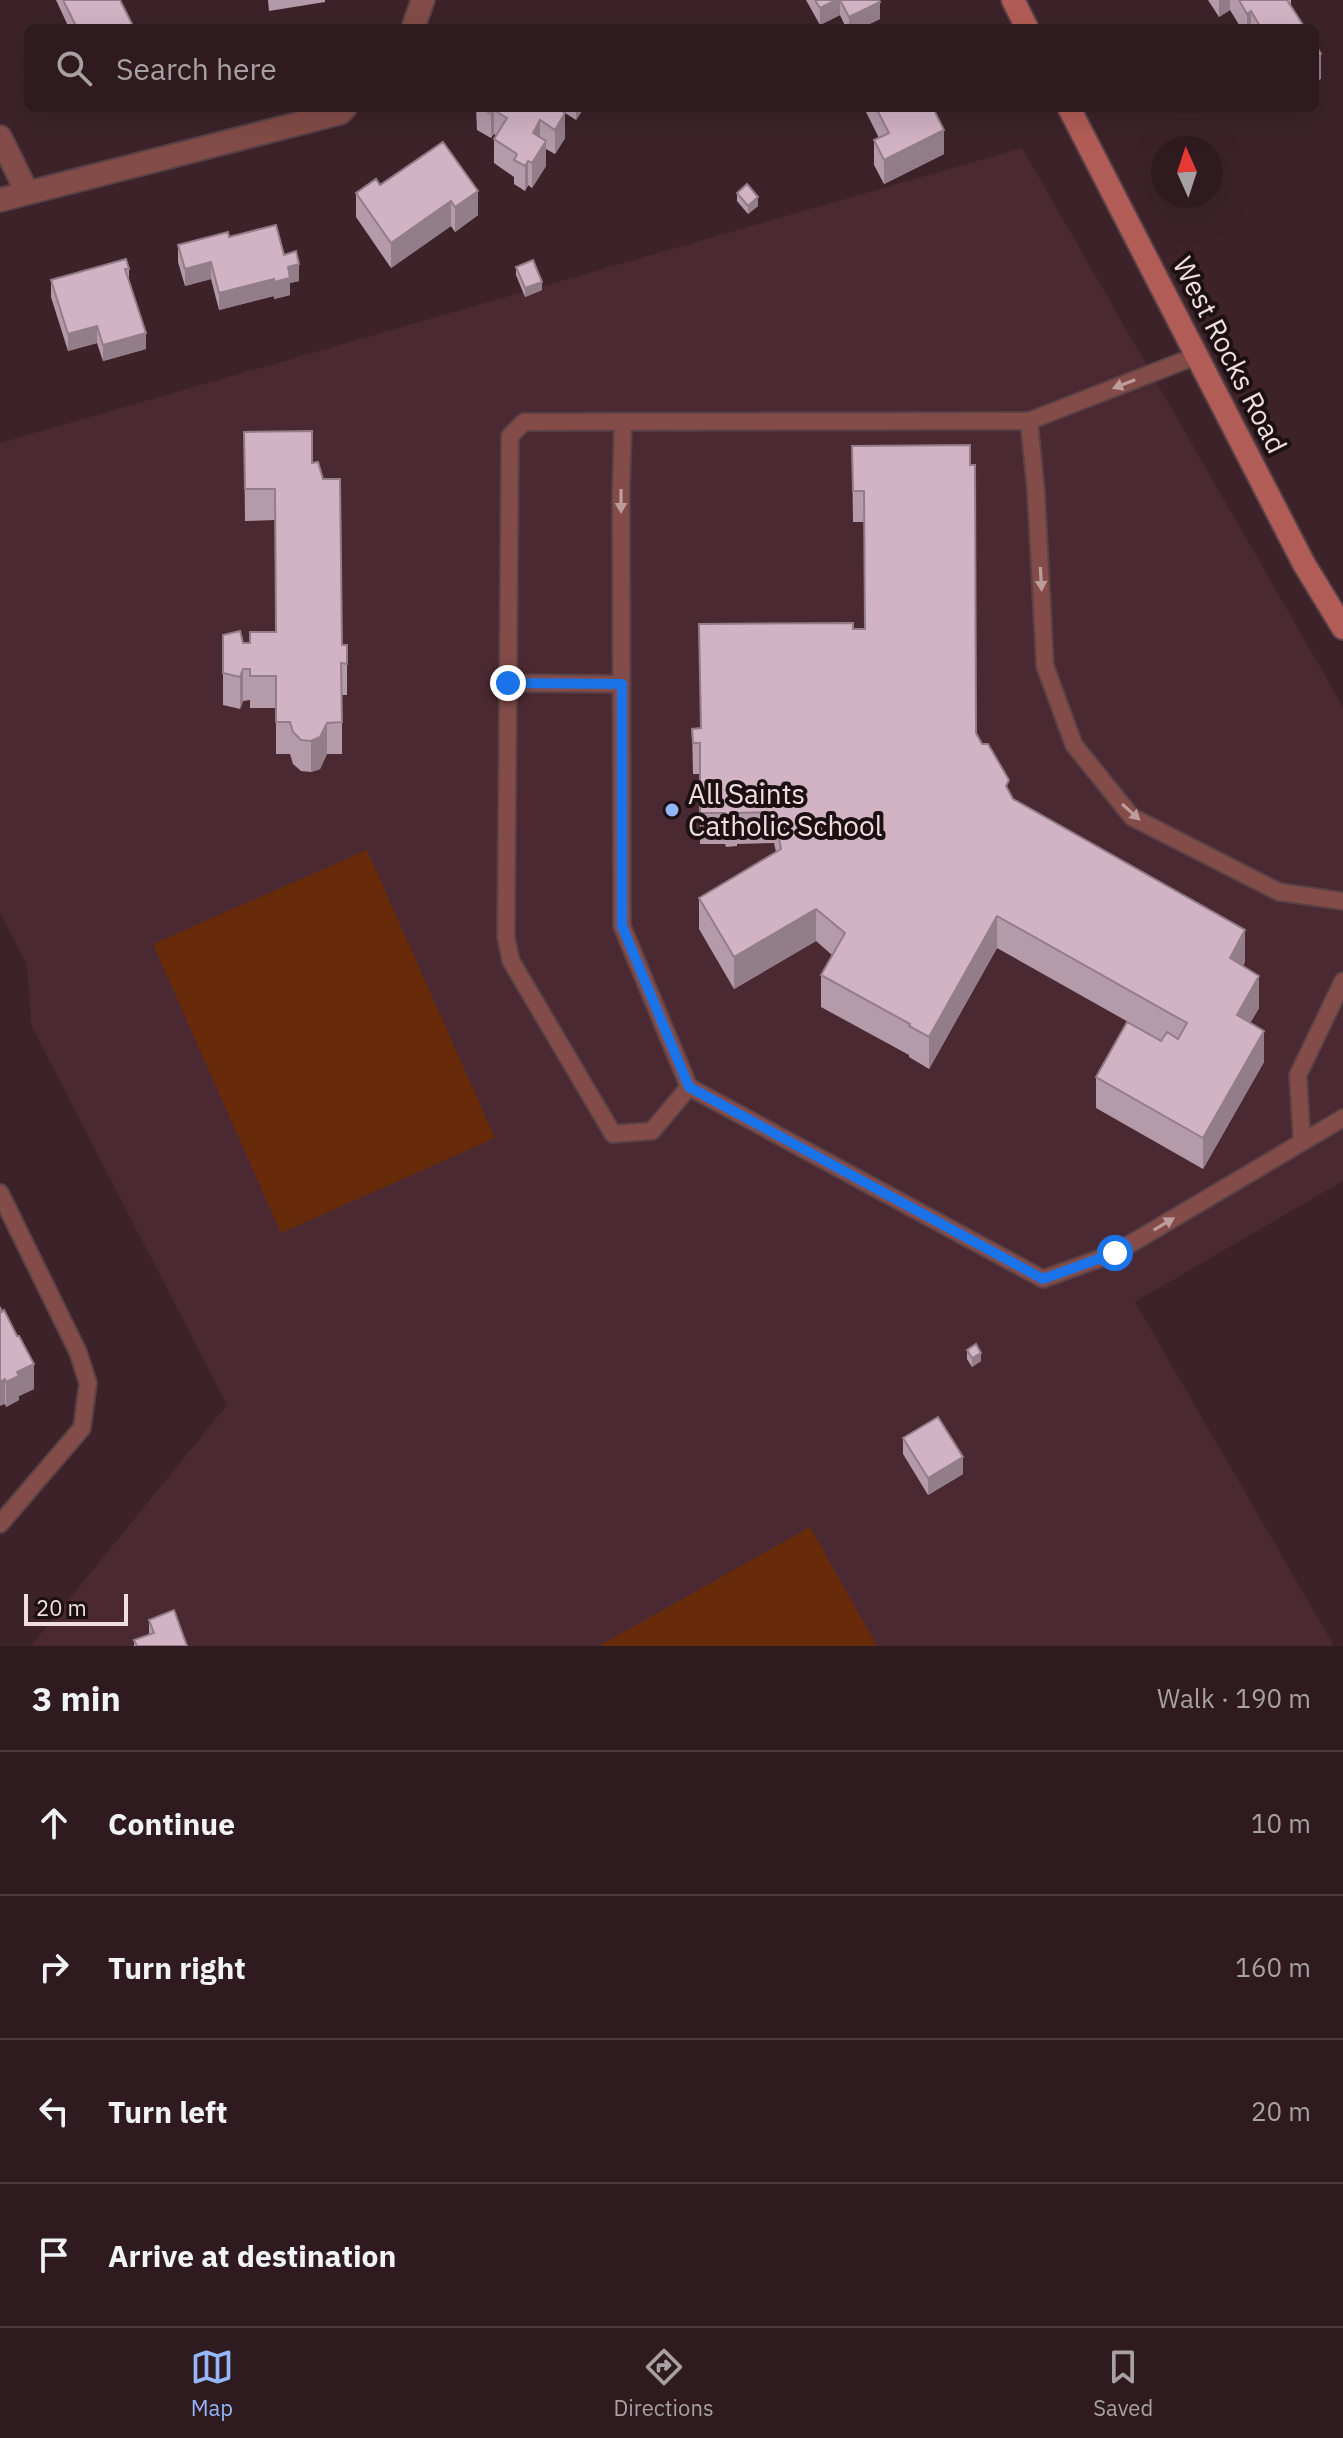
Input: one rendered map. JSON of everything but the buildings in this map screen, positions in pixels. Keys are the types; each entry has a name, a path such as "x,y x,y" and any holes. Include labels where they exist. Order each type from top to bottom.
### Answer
{"main road":[{"path":"1013,0 1025,24"},
{"name":"West Rocks Road","path":"1071,112 1304,564 1343,628"}],"street":[{"path":"414,24 423,0"},
{"path":"0,200 341,112"},
{"path":"0,137 27,192"}],"lane":[{"path":"689,1087 652,1131 613,1134 511,961 506,937 510,436 524,422 1029,421 1196,356"},
{"path":"1029,421 1045,666 1074,745 1132,817 1279,892 1343,901"},
{"path":"623,423 622,926 689,1087 1043,1279 1115,1253 1343,1118"},
{"path":"508,683 622,684"},
{"path":"1302,1142 1298,1075 1343,981"},
{"path":"0,1193 78,1352 88,1383 82,1428 0,1524"}],"shaded area":[{"name":"All Saints Catholic School","path":"1022,148 1343,707 1343,1181 1135,1302 1334,1646 31,1646 227,1405 31,1025 27,964 0,913 0,443"},
{"path":"367,850 495,1138 281,1233 153,944"},
{"path":"810,1527 877,1646 599,1646"}],"place":[{"name":"All Saints Catholic School","path":"672,810"}],"route":[{"path":"508,683 622,684 622,926 689,1087 1043,1279 1115,1253"}]}
